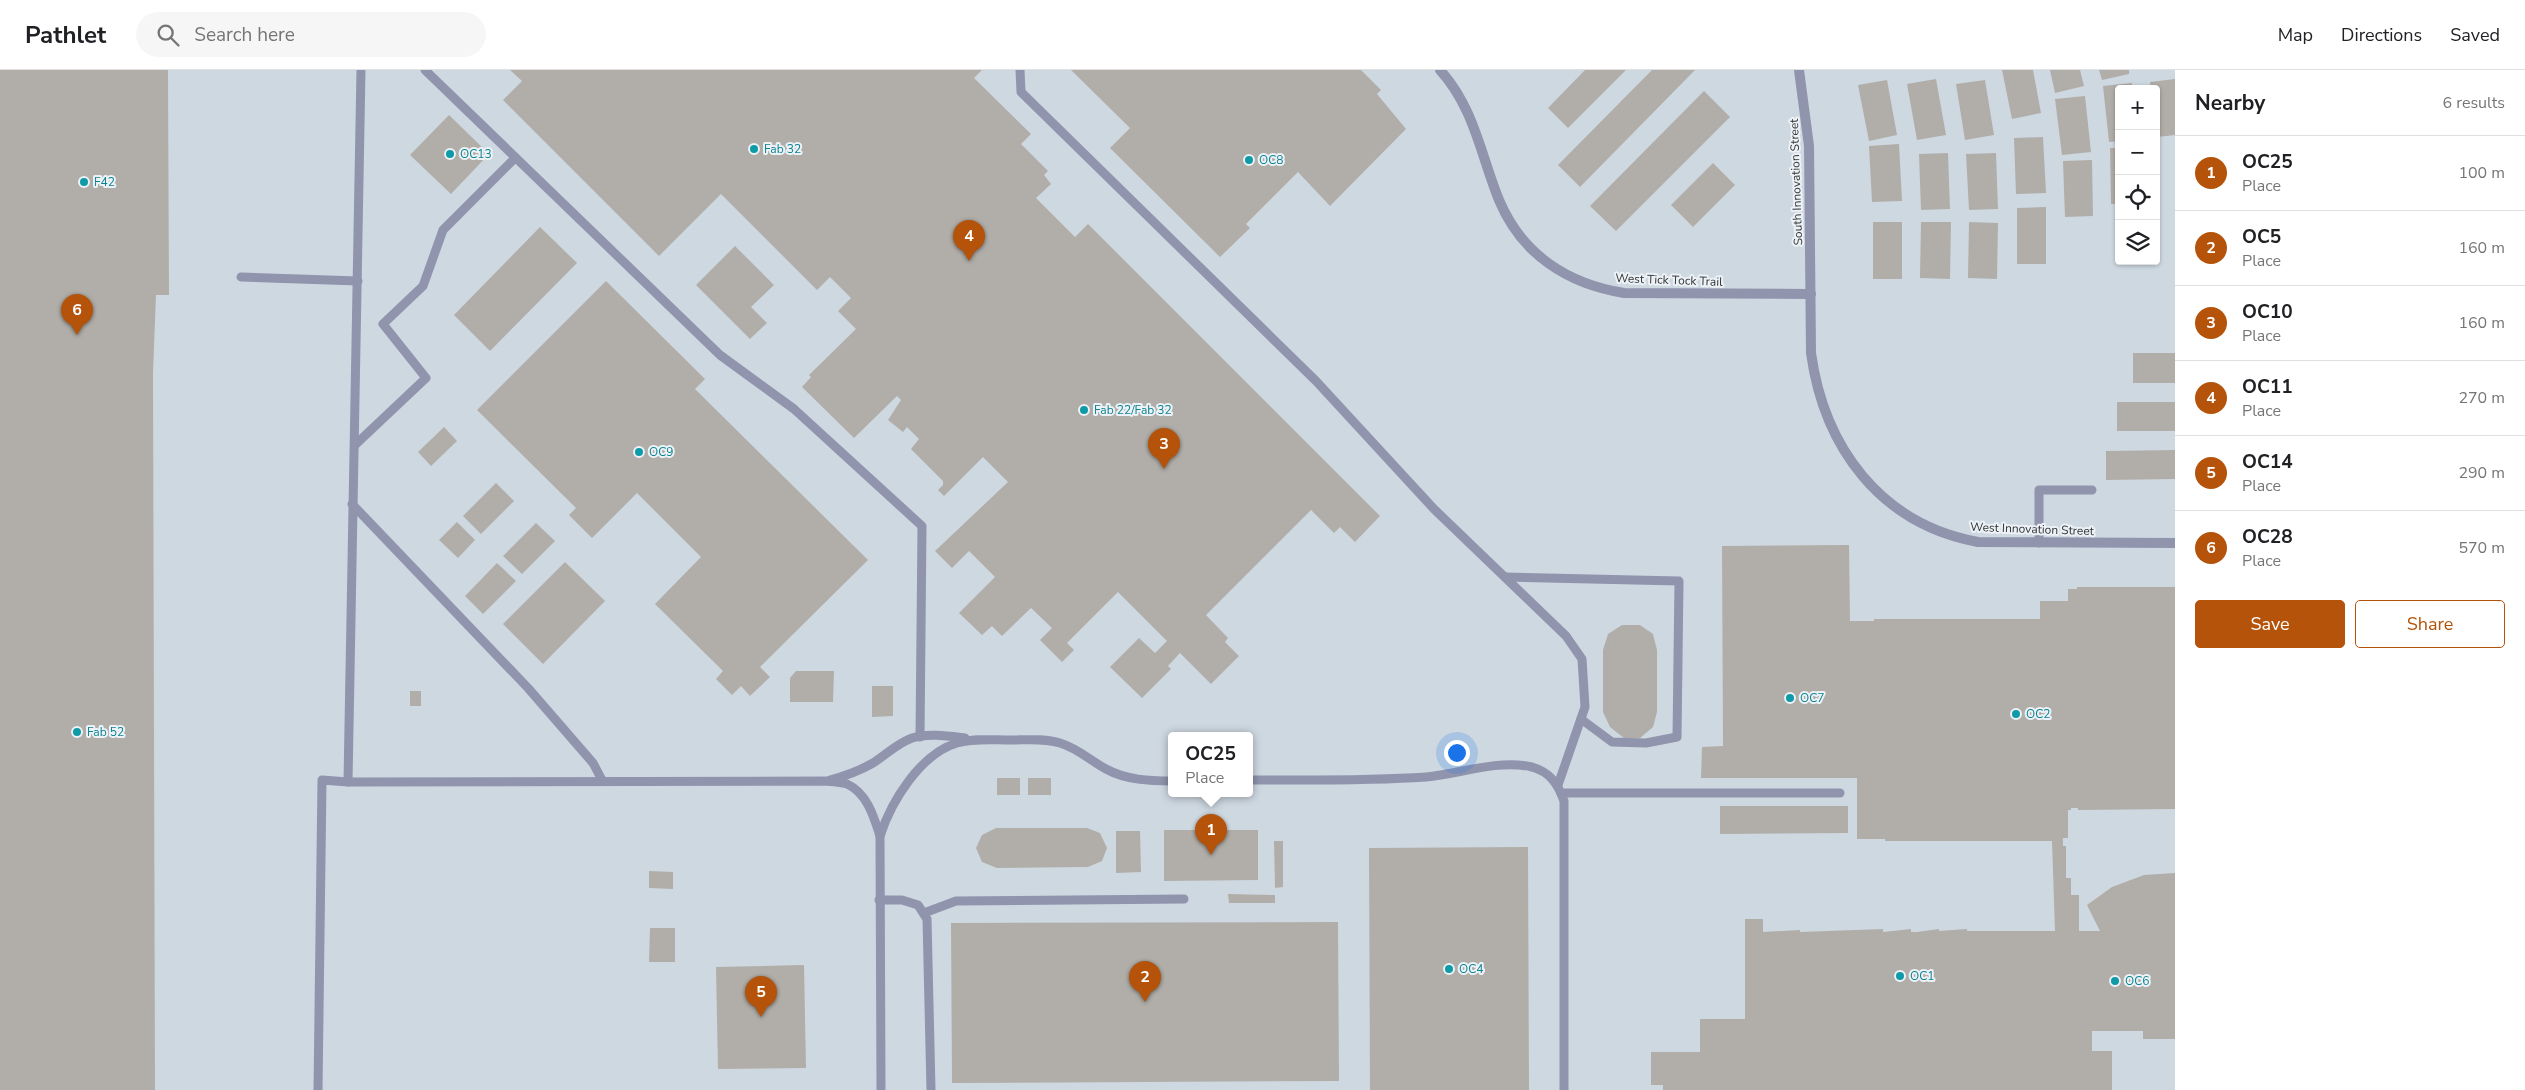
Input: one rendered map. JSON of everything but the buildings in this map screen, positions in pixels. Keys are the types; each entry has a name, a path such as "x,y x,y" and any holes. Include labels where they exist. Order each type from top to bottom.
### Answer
{"street":[{"name":"West Tick Tock Trail","path":"1440,70 1468,112 1483,148 1499,201 1508,219 1523,240 1545,262 1570,278 1596,289 1624,293 1811,294"},
{"name":"South Innovation Street","path":"1799,70 1810,146 1811,294"},
{"name":"West Innovation Street","path":"1811,294 1811,353 1815,381 1824,413 1852,465 1869,484 1898,509 1952,537 1978,542 2175,543"}],"lane":[{"path":"348,782 361,70"},
{"path":"425,70 720,356 794,409 922,526 920,737"},
{"path":"1020,70 1021,92 1316,381 1386,460 1566,636 1582,659 1585,707 1560,789"},
{"path":"355,446 426,378 383,324 422,286 443,230 515,158"},
{"path":"241,276 358,281"},
{"path":"2039,543 2039,490 2092,490"},
{"path":"352,504 528,688 594,763 602,780"},
{"path":"1505,577 1679,581 1677,737 1646,742 1612,742 1581,719"},
{"path":"827,780 852,774 874,762 895,746 920,737 954,737 976,740 1057,742 1073,747 1106,769 1121,775 1137,779 1168,781"},
{"path":"881,1090 880,836 886,816 902,790 926,762 942,749 958,742 976,740"},
{"path":"1253,780 1422,777 1513,764 1532,767 1546,773 1560,789 1564,801 1564,1090"},
{"path":"318,1090 322,780 348,782 827,780 847,784 862,797 873,813 880,836"},
{"path":"1560,789 1840,793"},
{"path":"924,913 956,901 1184,899"},
{"path":"879,900 902,900 918,906 926,918 931,1090"}],"shaded area":[{"path":"0,70 2175,70 2175,1090 0,1090"}],"place":[{"name":"Fab 32","path":"754,149"},
{"name":"OC13","path":"450,154"},
{"name":"OC8","path":"1249,160"},
{"name":"F42","path":"84,182"},
{"name":"OC11","path":"969,261"},
{"name":"OC28","path":"77,335"},
{"name":"Fab 22/Fab 32","path":"1084,410"},
{"name":"OC9","path":"639,452"},
{"name":"OC10","path":"1164,469"},
{"name":"OC7","path":"1790,698"},
{"name":"OC2","path":"2016,714"},
{"name":"Fab 52","path":"77,732"},
{"name":"OC25","path":"1211,855"},
{"name":"OC4","path":"1449,969"},
{"name":"OC1","path":"1900,976"},
{"name":"OC6","path":"2115,981"},
{"name":"OC5","path":"1145,1002"},
{"name":"OC14","path":"761,1017"}]}
